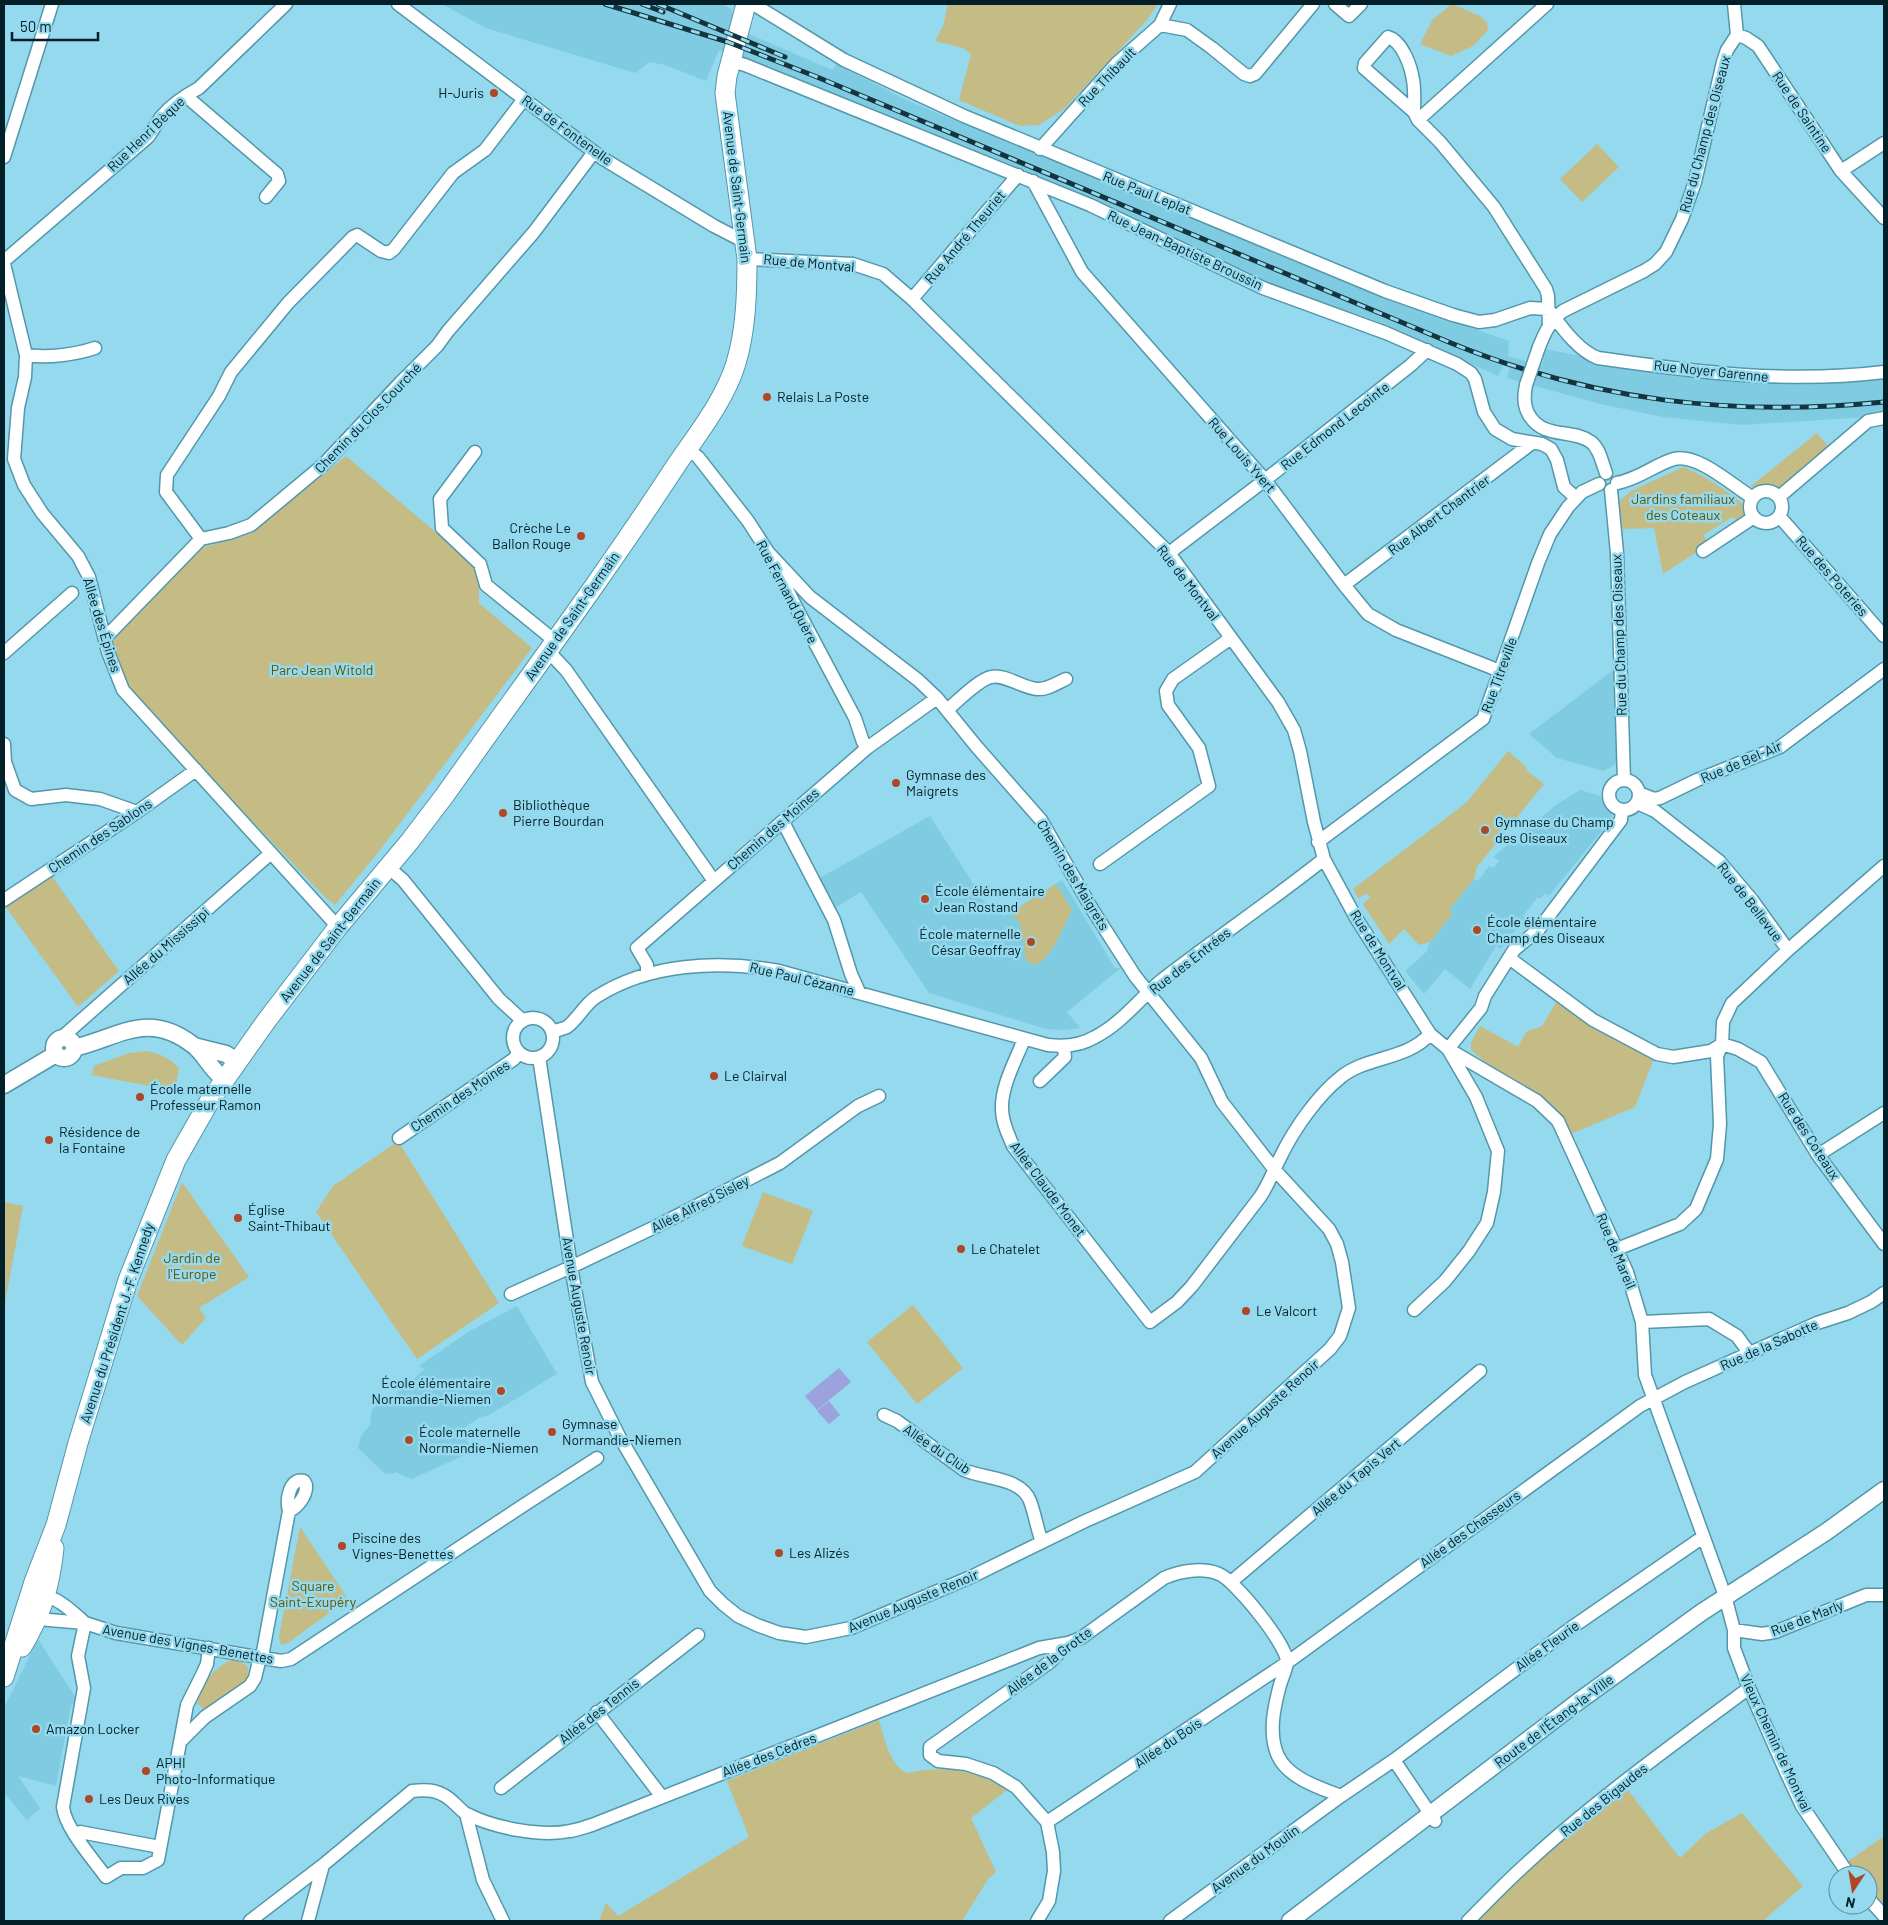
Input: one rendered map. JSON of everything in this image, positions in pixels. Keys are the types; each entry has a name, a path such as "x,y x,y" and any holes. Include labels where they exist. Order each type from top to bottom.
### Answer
{"main road":[{"name":"Avenue de Saint-Germain","path":"209,1102 224,1079 338,927 410,841 445,795 688,449 723,393 736,364 743,332 746,250 725,93 731,61 746,4"},
{"name":"Avenue du Président J.-F. Kennedy","path":"4,1678 37,1598 78,1443 128,1280 176,1160 209,1102"},
{"name":"Avenue du Président J.-F. Kennedy","path":"4,1678 37,1618 37,1598"}],"street":[{"path":"4,157 52,4"},
{"name":"Rue Henri Bèque","path":"4,263 148,137 157,127 160,118 186,96 199,88 286,4"},
{"name":"Rue de Fontenelle","path":"398,4 594,152 714,226 746,250"},
{"name":"Rue Paul Leplat","path":"753,4 860,68 964,116 1385,291 1469,320 1487,322 1530,308 1551,317"},
{"name":"Rue Thibault","path":"1040,149 1117,63 1160,25 1170,4"},
{"path":"1160,25 1187,30 1244,74 1250,76 1255,74 1313,4"},
{"path":"1335,4 1350,16 1361,4"},
{"path":"1416,116 1547,4"},
{"path":"1734,4 1737,35"},
{"name":"Rue de Saintine","path":"1737,35 1746,38 1758,46 1841,170 1884,218"},
{"name":"Rue du Champ des Oiseaux","path":"1551,317 1644,271 1655,264 1666,252 1682,219 1695,182 1723,62 1727,50 1737,35"},
{"path":"1416,116 1413,79 1404,54 1395,39 1388,37 1365,63 1364,68 1416,116 1494,207 1546,288 1551,317 1526,385 1525,403 1533,420 1546,430 1589,441 1597,450 1602,478 1614,475 1614,487 1674,460 1686,459 1701,464 1753,498"},
{"name":"Rue Jean-Baptiste Broussin","path":"731,61 746,65 1033,181 1090,205 1263,288 1427,350 1457,364 1471,373 1477,383 1486,416 1496,429 1512,439 1542,444 1551,449 1557,460 1564,487 1576,498"},
{"path":"186,96 278,174 279,181 266,197"},
{"path":"105,638 200,538 166,492 167,475 219,396 230,372 288,303 353,237 357,235 381,251 389,253 394,249 453,173 485,150 524,100"},
{"path":"1841,170 1884,143"},
{"name":"Chemin du Clos Courché","path":"200,538 229,533 251,525 323,465 437,346 534,232 594,152"},
{"name":"Rue André Theuriet","path":"912,299 1018,175"},
{"name":"Rue Louis Yvert","path":"1033,181 1082,272 1265,480 1368,614 1394,629 1500,671"},
{"name":"Rue de Montval","path":"746,250 853,264 883,274 912,299 1168,553 1278,702 1294,730 1302,758 1318,842 1324,859 1356,918 1430,1034 1448,1049"},
{"name":"Allée des Épines","path":"4,263 26,355 25,377 9,462 42,513 78,556 89,577 108,652 123,690 338,927"},
{"name":"Rue Noyer Garenne","path":"1551,317 1582,350 1598,358 1683,370 1771,378 1858,376 1884,372"},
{"path":"26,355 82,353 95,348"},
{"name":"Rue Edmond Lecointe","path":"1168,553 1265,480 1411,365 1427,350"},
{"path":"1779,497 1868,421 1884,418"},
{"name":"Rue Albert Chantrier","path":"1344,585 1532,443"},
{"name":"Rue Fernand Quère","path":"688,449 698,457 748,521 768,552 855,718 867,748"},
{"path":"475,452 440,499 442,528 480,564 486,584 551,646 714,881"},
{"name":"Rue Titreville","path":"1318,842 1483,719 1546,543 1559,519 1576,498 1602,478"},
{"name":"Rue du Champ des Oiseaux","path":"1614,487 1624,780"},
{"path":"1770,491 1779,497 1782,506 1779,516 1772,522 1762,522 1754,517 1750,507 1756,494 1770,491"},
{"name":"Rue des Poteries","path":"1779,516 1884,636"},
{"path":"1704,551 1754,517"},
{"name":"Chemin des Maigrets","path":"768,552 810,597 918,680 937,698 1041,820 1092,909 1135,976 1201,1058 1222,1102 1274,1169"},
{"path":"4,653 72,593"},
{"path":"1100,864 1209,786 1198,748 1168,705 1166,691 1173,679 1231,638"},
{"name":"Rue de Bel-Air","path":"1638,798 1660,798 1697,780 1780,747 1884,669"},
{"path":"947,710 990,677 998,677 1038,689 1051,686 1066,679"},
{"name":"Chemin des Moines","path":"647,974 647,965 637,948 867,748 937,698"},
{"path":"4,744 5,762 15,790 31,799 66,795 100,799 137,812"},
{"name":"Chemin des Sablons","path":"4,900 137,812 196,770"},
{"path":"1624,780 1635,785 1638,798 1631,809 1622,810 1614,806 1609,793 1613,785 1624,780"},
{"name":"Rue de Bellevue","path":"1638,798 1719,861 1752,900 1788,950"},
{"path":"1414,1310 1445,1281 1469,1251 1487,1223 1494,1192 1498,1150 1476,1097 1448,1049 1481,1008 1485,996 1514,950 1539,928 1621,820 1622,810"},
{"path":"782,822 834,920 851,974 859,992"},
{"name":"Allée du Mississipi","path":"58,1047 271,853"},
{"name":"Rue des Entrées","path":"1064,1047 1080,1044 1095,1038 1111,1027 1160,982 1324,859"},
{"path":"1616,1249 1680,1224 1696,1209 1717,1160 1720,1124 1717,1056 1722,1044 1723,1022 1732,1003 1788,950 1884,866"},
{"path":"388,867 409,887 499,998 523,1020"},
{"path":"1509,958 1593,1020 1657,1054 1673,1057 1711,1051 1722,1044"},
{"name":"Rue Paul Cézanne","path":"552,1032 566,1028 594,998 617,985 647,974 724,964 753,966 779,971 1024,1039 1064,1047"},
{"path":"540,1019 546,1022 552,1032 551,1047 539,1057 528,1057 516,1047 515,1029 523,1020 540,1019"},
{"path":"4,1085 58,1047 61,1058 67,1058 72,1054 74,1048 130,1029 146,1027 162,1029 194,1046 226,1054 237,1062"},
{"path":"1274,1169 1281,1154 1310,1110 1340,1077 1356,1067 1404,1052 1425,1040 1430,1034"},
{"name":"Allée Claude Monet","path":"1024,1039 1006,1086 1002,1108 1005,1128 1012,1146 1150,1322 1177,1302 1192,1286 1268,1186 1274,1169"},
{"name":"Rue des Coteaux","path":"1722,1044 1738,1049 1761,1062 1818,1154 1884,1244"},
{"path":"194,1046 213,1072 224,1079"},
{"path":"1040,1081 1065,1057 1064,1047"},
{"name":"Rue de Mareil","path":"1448,1049 1537,1100 1558,1121 1628,1272 1642,1322 1645,1375 1702,1537 1727,1601"},
{"name":"Chemin des Moines","path":"398,1138 514,1060 520,1052"},
{"name":"Avenue Auguste Renoir","path":"539,1057 571,1267 592,1382 710,1591 738,1616 779,1633 806,1637 838,1632 972,1576 1195,1472 1330,1349 1340,1336 1349,1308 1342,1262 1337,1244 1329,1229 1274,1169"},
{"name":"Allée Alfred Sisley","path":"510,1294 571,1267 780,1163 858,1106 879,1096"},
{"path":"1818,1154 1884,1114"},
{"name":"Rue de la Sabotte","path":"1654,1397 1817,1323 1848,1313 1871,1302 1884,1293"},
{"path":"1642,1322 1709,1319 1738,1336 1750,1354"},
{"name":"Allée du Tapis Vert","path":"1232,1582 1480,1371"},
{"name":"Allée des Chasseurs","path":"1288,1662 1654,1397"},
{"name":"Allée du Club","path":"884,1415 897,1422 964,1470 1009,1482 1020,1488 1030,1500 1035,1524 1042,1542"},
{"name":"Avenue des Vignes-Benettes","path":"37,1618 85,1624 103,1630 281,1661 291,1659 596,1458"},
{"name":"Route de l'Étang-la-Ville","path":"1300,1921 1620,1677 1884,1490"},
{"path":"182,1740 205,1717 250,1686 255,1678 261,1657 290,1511"},
{"name":"Allée Fleurie","path":"1340,1796 1394,1760 1571,1628 1702,1537"},
{"name":"Allée de la Grotte","path":"1047,1822 1016,1788 993,1773 966,1764 938,1761 930,1755 930,1747 1050,1662 1068,1644 1080,1638 1164,1578 1176,1573 1205,1571 1220,1574 1232,1582"},
{"path":"1232,1582 1264,1620 1281,1644 1288,1662 1275,1705 1272,1726 1273,1743 1278,1757 1287,1769 1293,1773 1340,1796"},
{"name":"Rue de Marly","path":"1734,1630 1762,1634 1775,1632 1866,1595 1884,1595"},
{"name":"Avenue des Vignes-Benettes","path":"37,1598 72,1612 85,1624"},
{"path":"1727,1601 1734,1630"},
{"path":"85,1624 78,1656 84,1688 66,1790 64,1814 75,1834 106,1877 121,1868 143,1868 158,1860 182,1740 187,1705 207,1664 209,1648"},
{"name":"Vieux Chemin de Montval","path":"1734,1630 1734,1648 1749,1688 1802,1806 1842,1865"},
{"name":"Allée des Tennis","path":"501,1788 698,1635"},
{"name":"Allée des Cèdres","path":"466,1814 482,1821 526,1831 547,1833 569,1832 592,1825 1039,1648 1068,1644"},
{"name":"Allée du Bois","path":"1047,1822 1288,1662"},
{"name":"Rue des Bigaudes","path":"1468,1921 1525,1865 1626,1780 1749,1688"},
{"path":"187,1705 191,1713 196,1717 205,1717"},
{"path":"597,1712 662,1797"},
{"path":"1394,1760 1433,1818"},
{"path":"250,1921 324,1865 412,1791 427,1789 453,1801 466,1814 483,1880 502,1921"},
{"name":"Avenue du Moulin","path":"1170,1921 1340,1796"},
{"name":"Route de l'Étang-la-Ville","path":"1290,1921 1433,1818"},
{"path":"1037,1921 1049,1901 1054,1871 1054,1852 1047,1822"},
{"path":"75,1834 80,1832 160,1847"},
{"path":"308,1921 324,1865"}],"shaded area":[{"path":"442,4 722,4 731,9 734,18 731,26 832,70 837,64 906,100 1372,293 1509,341 1508,356 1542,366 1546,349 1681,377 1761,382 1884,378 1884,416 1742,425 1663,417 1600,404 1507,378 1510,367 1503,366 1498,376 1372,319 1284,290 1032,179 753,61 719,50 706,81 665,65 650,62 635,73 486,28"},
{"path":"1616,668 1616,764 1604,771 1557,758 1529,734"},
{"path":"1580,790 1600,796 1609,807 1612,818 1549,896 1545,893 1541,898 1537,898 1523,916 1525,918 1501,949 1496,946 1470,989 1445,969 1424,994 1405,971 1426,952 1430,942 1452,913 1449,910 1474,879 1478,881 1489,866 1493,868 1499,861 1493,857 1556,805"},
{"path":"930,816 988,907 1004,916 1062,880 1115,968 1121,968 1067,1012 1080,1028 1064,1030 1046,1029 929,993 861,892 833,909 818,879"},
{"path":"517,1306 557,1374 487,1416 480,1417 461,1430 473,1451 412,1479 395,1472 392,1474 384,1473 358,1448 361,1436 370,1425 372,1409 412,1383 424,1369 419,1366 468,1332"},
{"path":"839,1368 851,1382 817,1410 805,1396"},
{"path":"829,1401 840,1415 829,1424 817,1411"},
{"path":"38,1639 77,1700 71,1706 56,1786 18,1776 40,1808 27,1820 4,1793 4,1708"}],"green space":[{"path":"948,4 1158,4 1147,20 1064,109 1039,125 1020,126 959,100 971,54 963,48 935,41 943,26"},
{"path":"1452,4 1480,16 1487,22 1488,30 1473,46 1451,56 1420,44 1433,19"},
{"path":"1597,144 1619,167 1582,202 1560,179"},
{"name":"Jardins familiaux des Coteaux","path":"1817,433 1830,448 1778,491 1757,490 1751,486"},
{"name":"Parc Jean Witold","path":"346,456 479,569 479,603 532,648 380,850 335,905 325,897 126,690 109,644 191,551 250,534"},
{"name":"Jardins familiaux des Coteaux","path":"1683,467 1709,480 1733,496 1748,508 1747,515 1739,523 1733,517 1703,535 1709,544 1663,574 1654,528 1621,529 1619,501 1631,491"},
{"path":"1508,751 1527,768 1526,770 1544,784 1477,867 1474,879 1449,910 1453,913 1430,942 1419,945 1404,929 1389,944 1363,904 1370,897 1366,893 1359,899 1353,889 1467,802"},
{"path":"51,875 119,971 78,1007 5,906"},
{"path":"1056,884 1072,910 1053,948 1036,965 1026,961 1020,923 1010,913"},
{"path":"1558,999 1655,1056 1635,1107 1571,1134 1560,1113 1552,1106 1532,1090 1486,1063 1471,1050 1471,1042 1480,1026 1518,1047 1526,1032 1542,1026"},
{"path":"147,1051 164,1057 179,1068 175,1091 92,1075 94,1066 129,1053"},
{"path":"398,1141 499,1303 417,1359 316,1212 333,1186"},
{"name":"Jardin de l'Europe","path":"182,1182 249,1277 199,1308 206,1318 182,1345 137,1296"},
{"path":"763,1192 813,1211 792,1264 742,1246"},
{"path":"4,1202 23,1206 4,1308"},
{"path":"913,1305 963,1368 917,1404 867,1342"},
{"name":"Square Saint-Exupéry","path":"300,1527 348,1599 288,1643 281,1645 279,1637"},
{"path":"232,1659 244,1663 248,1668 248,1681 209,1708 204,1709 198,1704 204,1684 214,1672"},
{"path":"879,1720 892,1758 902,1770 908,1773 934,1769 959,1771 984,1778 1007,1790 971,1818 996,1872 988,1879 962,1921 599,1921 606,1903 618,1916 749,1837 727,1781"},
{"path":"1628,1790 1680,1858 1705,1834 1742,1813 1803,1886 1765,1921 1471,1921 1528,1864 1618,1795"},
{"path":"1884,1836 1884,1910 1878,1903 1878,1865 1849,1865 1847,1862"}],"railway":[{"path":"605,4 728,42 817,77 1451,343 1504,363 1557,379 1610,391 1664,400 1772,407 1884,402"},
{"path":"642,4 663,12"},
{"path":"658,4 785,57"}],"place":[{"name":"H-Juris","path":"494,93"},
{"name":"Relais La Poste","path":"767,397"},
{"name":"Crèche Le Ballon Rouge","path":"581,536"},
{"name":"Gymnase des Maigrets","path":"896,783"},
{"name":"Bibliothèque Pierre Bourdan","path":"503,813"},
{"name":"Gymnase du Champ des Oiseaux","path":"1485,830"},
{"name":"École élémentaire Jean Rostand","path":"925,899"},
{"name":"École élémentaire Champ des Oiseaux","path":"1477,930"},
{"name":"École maternelle César Geoffray","path":"1031,942"},
{"name":"Le Clairval","path":"714,1076"},
{"name":"École maternelle Professeur Ramon","path":"140,1097"},
{"name":"Résidence de la Fontaine","path":"49,1140"},
{"name":"Église Saint-Thibaut","path":"238,1218"},
{"name":"Le Chatelet","path":"961,1249"},
{"name":"Le Valcort","path":"1246,1311"},
{"name":"École élémentaire Normandie-Niemen","path":"501,1391"},
{"name":"Gymnase Normandie-Niemen","path":"552,1432"},
{"name":"École maternelle Normandie-Niemen","path":"409,1440"},
{"name":"Piscine des Vignes-Benettes","path":"342,1546"},
{"name":"Les Alizés","path":"779,1553"},
{"name":"Amazon Locker","path":"36,1729"},
{"name":"APHI Photo-Informatique","path":"146,1771"},
{"name":"Les Deux Rives","path":"89,1799"}]}
